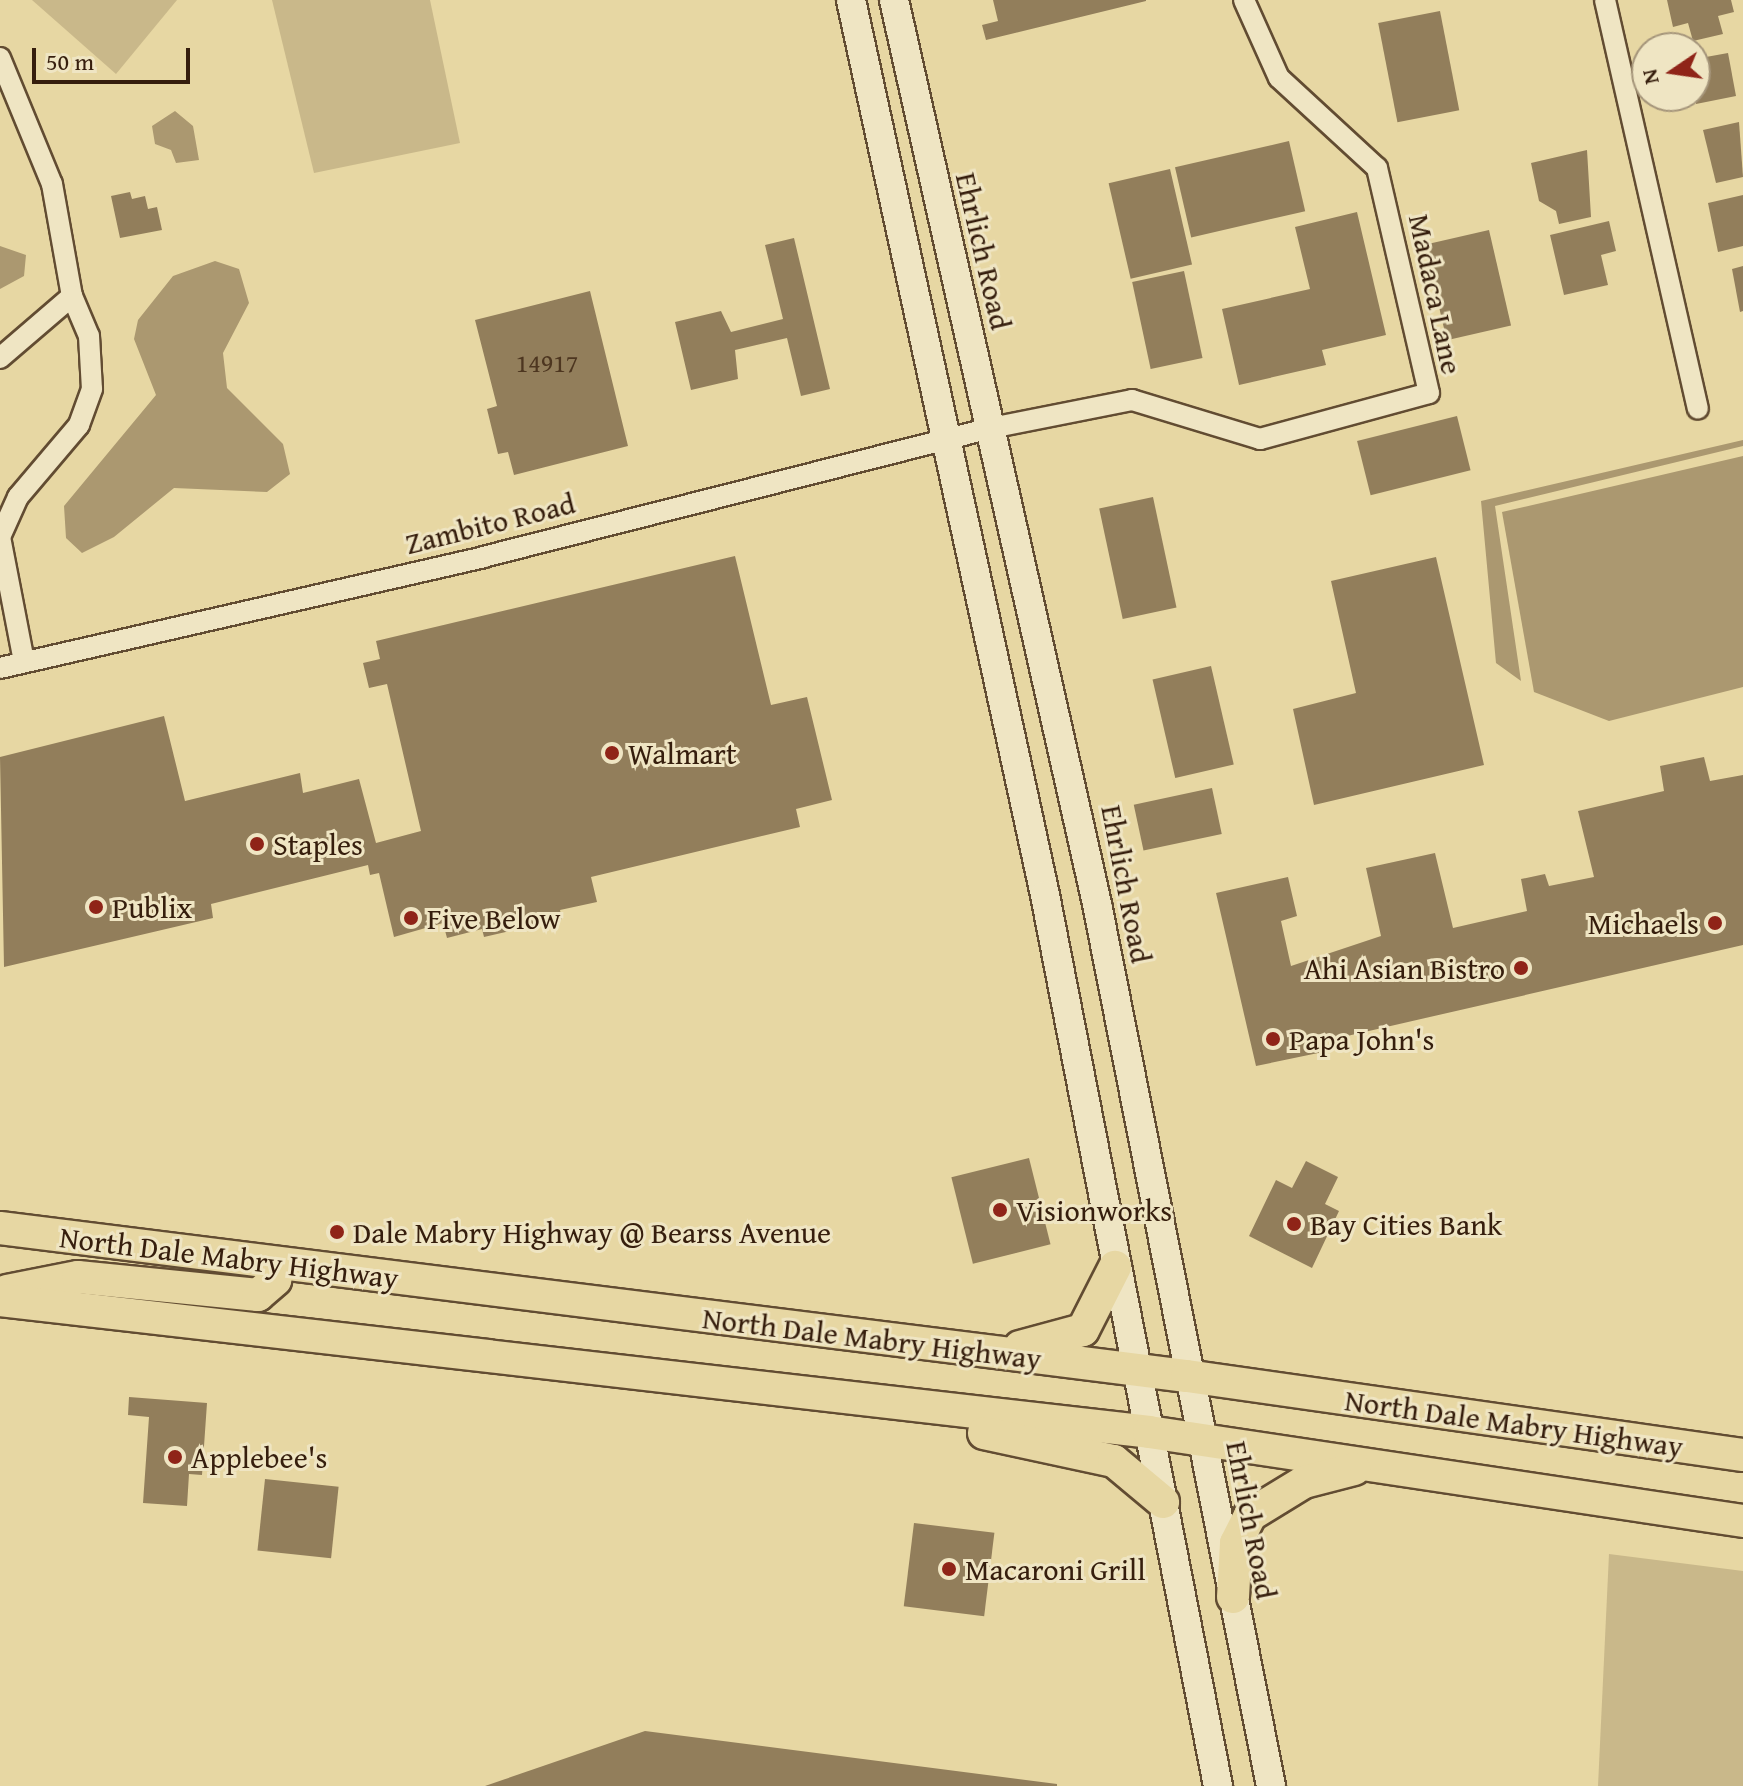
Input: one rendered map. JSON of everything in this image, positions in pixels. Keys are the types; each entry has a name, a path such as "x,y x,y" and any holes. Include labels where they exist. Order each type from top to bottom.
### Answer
{"main road":[{"path":"851,0 948,438 1218,1786"},
{"name":"Ehrlich Road","path":"894,0 1097,904 1187,1376 1271,1786"},
{"name":"North Dale Mabry Highway","path":"0,1228 1187,1376 1743,1455"},
{"path":"0,1293 78,1277 258,1295 275,1280 278,1263"},
{"path":"991,1353 1083,1330 1115,1267"},
{"name":"North Dale Mabry Highway","path":"0,1300 1149,1432 1743,1521"},
{"path":"891,1403 928,1421 1104,1458 1163,1502"},
{"path":"1233,1597 1236,1543 1250,1515 1304,1482 1368,1466"}],"street":[{"name":"Madaca Lane","path":"991,428 1132,400 1260,439 1429,393 1377,168 1279,78 1244,0"},
{"path":"1605,0 1698,409"},
{"path":"0,58 52,184 72,296 89,336 92,389 79,425 18,497 0,537 24,662"},
{"path":"0,358 72,296"},
{"name":"Zambito Road","path":"0,668 483,557 991,428"}],"shaded area":[{"path":"32,0 177,0 116,74"},
{"path":"272,0 430,0 460,143 314,173"},
{"path":"175,111 193,126 199,160 176,163 171,150 155,144 152,126"},
{"path":"0,246 26,255 24,276 0,289"},
{"path":"215,261 239,269 249,303 223,353 227,388 283,444 290,474 267,492 174,488 114,537 82,553 66,538 64,506 156,395 134,339 138,320 173,276"},
{"path":"1743,440 1743,446 1495,506 1521,681 1496,663 1481,501"},
{"path":"1743,456 1743,687 1609,721 1534,692 1502,512"},
{"path":"1609,1554 1743,1571 1743,1786 1598,1786"}],"building":[{"path":"993,0 1146,1 986,40 982,25 998,21"},
{"path":"1667,0 1731,0 1734,12 1718,16 1723,34 1711,37 1711,32 1690,32 1688,23 1673,27"},
{"path":"1440,11 1459,110 1397,122 1378,23"},
{"path":"1728,53 1736,96 1711,101 1711,56"},
{"path":"1739,122 1743,177 1716,183 1703,130"},
{"path":"1289,141 1305,211 1191,237 1175,167"},
{"path":"1587,150 1591,217 1559,224 1556,211 1539,201 1531,163"},
{"path":"1170,169 1192,264 1131,279 1109,183"},
{"path":"130,192 132,199 145,196 148,209 157,207 162,230 120,238 111,196"},
{"path":"1743,195 1743,246 1718,252 1708,203"},
{"path":"1357,212 1386,335 1322,350 1326,365 1239,385 1222,309 1310,289 1295,227"},
{"path":"1609,221 1616,251 1601,255 1608,285 1564,295 1550,235"},
{"path":"1489,230 1511,325 1447,340 1425,245"},
{"path":"794,238 830,389 801,396 787,338 735,350 738,379 691,390 675,322 721,311 731,332 783,319 765,245"},
{"path":"1743,266 1743,311 1740,312 1732,269"},
{"path":"1184,271 1203,358 1151,369 1132,282"},
{"path":"590,291 628,446 514,475 508,452 498,454 487,409 497,406 475,320"},
{"path":"1457,416 1471,470 1371,495 1357,441"},
{"path":"1153,497 1176,608 1123,619 1099,508"},
{"name":"Walmart","path":"735,556 771,705 807,697 832,800 796,809 800,827 591,877 597,902 560,910 562,919 484,937 482,929 447,938 443,923 394,937 379,873 370,875 368,865 211,904 213,918 4,967 0,757 164,716 185,801 300,773 303,793 359,779 376,843 421,831 387,684 369,688 363,663 380,659 376,641"},
{"path":"1436,557 1484,765 1314,805 1293,709 1356,693 1331,581"},
{"path":"1211,666 1234,764 1175,778 1153,679"},
{"path":"1704,757 1710,781 1743,775 1743,945 1321,1042 1323,1052 1256,1066 1216,893 1288,877 1297,916 1281,921 1291,966 1381,936 1366,868 1435,853 1453,928 1527,911 1521,879 1545,874 1549,886 1594,877 1578,811 1664,791 1660,766"},
{"path":"1212,788 1222,834 1144,851 1134,805"},
{"name":"Visionworks","path":"1029,1158 1051,1244 973,1264 951,1177"},
{"name":"Bay Cities Bank","path":"1306,1161 1338,1177 1325,1204 1339,1211 1312,1268 1249,1236 1276,1180 1292,1188"},
{"name":"Applebee's","path":"129,1397 207,1403 202,1475 189,1474 187,1506 143,1503 149,1417 128,1415"},
{"path":"265,1479 339,1487 331,1558 257,1551"},
{"name":"Macaroni Grill","path":"914,1523 994,1533 984,1616 904,1606"},
{"path":"645,1731 1057,1784 1057,1786 485,1786"}],"place":[{"name":"Walmart","path":"612,753"},
{"name":"Staples","path":"257,844"},
{"name":"Publix","path":"96,907"},
{"name":"Five Below","path":"411,918"},
{"name":"Michaels","path":"1715,923"},
{"name":"Ahi Asian Bistro","path":"1521,968"},
{"name":"Papa John's","path":"1273,1039"},
{"name":"Visionworks","path":"1000,1210"},
{"name":"Bay Cities Bank","path":"1294,1224"},
{"name":"Dale Mabry Highway @ Bearss Avenue","path":"337,1232"},
{"name":"Applebee's","path":"175,1457"},
{"name":"Macaroni Grill","path":"949,1569"}]}
